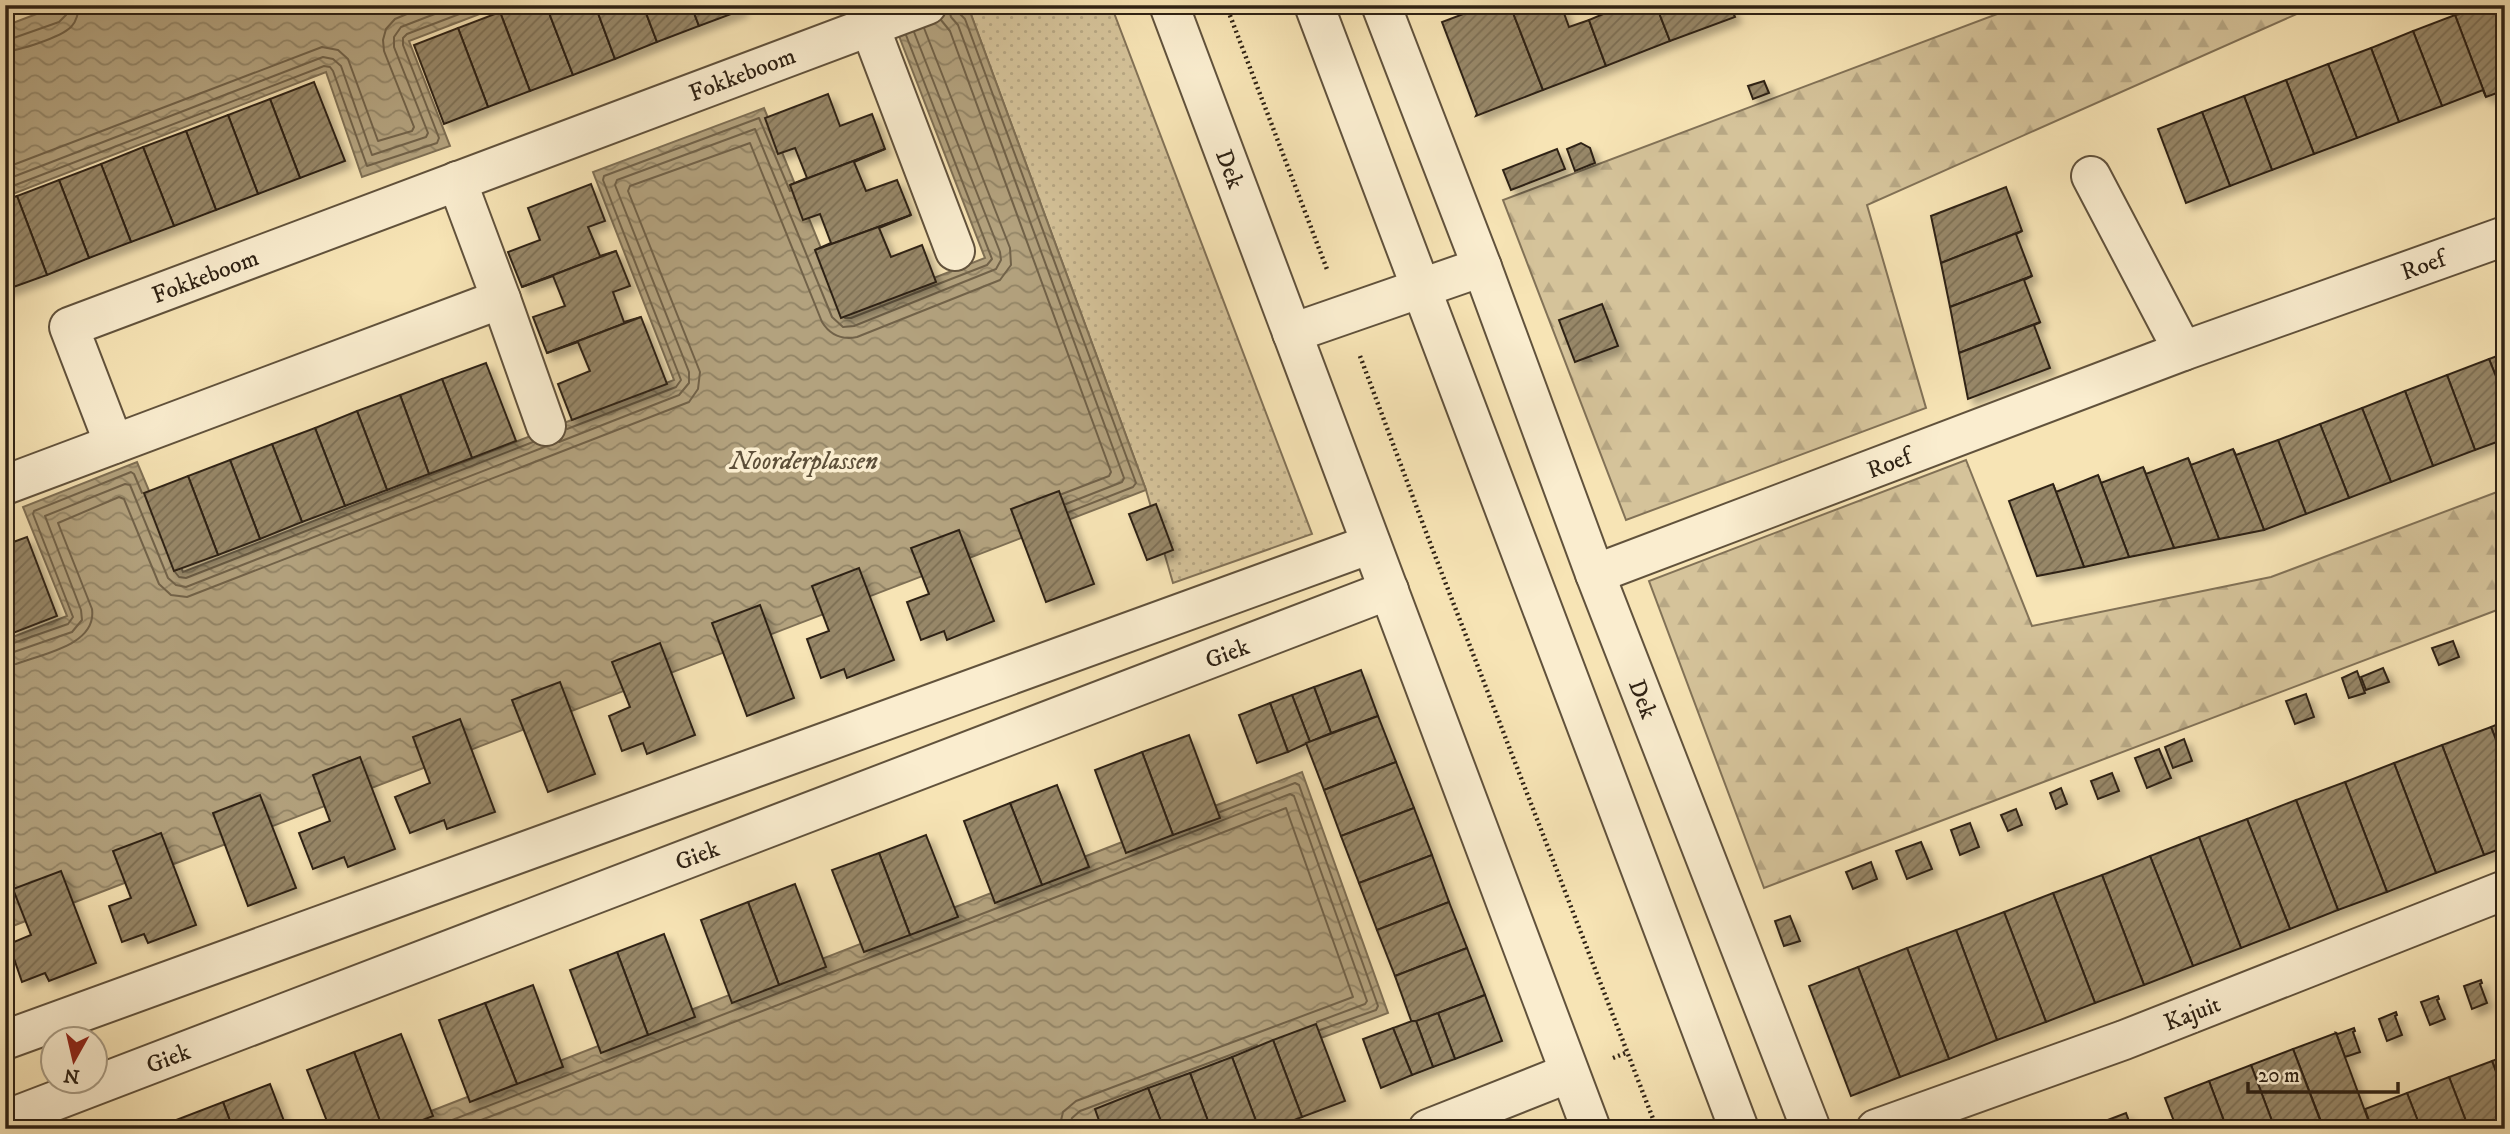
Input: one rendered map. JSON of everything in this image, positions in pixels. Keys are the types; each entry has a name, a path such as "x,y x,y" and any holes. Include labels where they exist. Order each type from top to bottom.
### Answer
{"street":[{"name":"Fokkeboom","path":"114,444 69,327 928,5"},
{"name":"Dek","path":"1169,5 1591,1129"},
{"path":"1314,5 1739,1129"},
{"name":"Dek","path":"1381,5 1482,267 1595,574 1811,1129"},
{"path":"879,23 955,251"},
{"path":"2091,176 2182,351"},
{"path":"457,181 546,426"},
{"name":"Roef","path":"1595,574 2182,351 2505,236"},
{"path":"1292,333 1482,267"},
{"path":"5,485 501,299"},
{"path":"5,1040 1371,544"},
{"name":"Giek","path":"5,1120 1389,590"},
{"name":"Kajuit","path":"1876,1129 2124,1040 2505,890"},
{"path":"1428,1129 1569,1073"}],"path":[{"path":"1226,5 1657,1129"}],"green space":[{"path":"980,5 1111,5 1312,534 1173,583 1146,490 969,9"},
{"path":"2021,5 2317,5 1867,205 1926,408 1626,520 1503,200"},
{"path":"1966,460 2032,626 2271,577 2505,489 2505,607 1764,888 1649,581"}],"water":[{"path":"60,5 503,5 409,41 450,146 362,177 326,72 5,197 5,26"},
{"name":"Noorderplassen","path":"887,5 963,5 965,10 969,9 1146,490 5,929 5,640 67,616 23,507 137,462 183,572 674,380 593,172 764,108 847,312 985,258"},
{"path":"1302,772 1388,1013 1077,1129 385,1129"}],"building":[{"path":"518,5 546,5 573,75 530,91 500,12"},
{"path":"546,5 595,5 615,59 573,75"},
{"path":"595,5 643,5 657,42 615,59"},
{"path":"643,5 691,5 699,26 657,42"},
{"path":"691,5 740,5 742,10 699,26"},
{"path":"1487,5 1510,5 1543,90 1476,116 1442,22"},
{"path":"1510,5 1561,5 1569,27 1589,20 1606,66 1543,90"},
{"path":"1605,5 1656,5 1670,41 1606,66 1589,20 1608,12"},
{"path":"1656,5 1730,5 1735,17 1670,41"},
{"path":"2500,6 2505,18 2505,90 2486,97 2455,15"},
{"path":"500,12 530,91 488,107 458,28"},
{"path":"2455,15 2486,97 2483,90 2442,106 2413,31"},
{"path":"458,28 488,107 444,124 414,45"},
{"path":"2413,31 2442,106 2399,122 2371,48"},
{"path":"2371,48 2399,122 2357,138 2328,64"},
{"path":"2328,64 2357,138 2314,154 2286,80"},
{"path":"2286,80 2314,154 2272,170 2244,96"},
{"path":"1764,81 1769,93 1753,99 1748,86"},
{"path":"314,82 345,161 300,178 270,99"},
{"path":"828,94 840,126 872,114 885,149 790,185 807,178 795,148 778,154 765,118"},
{"path":"2244,96 2272,170 2230,186 2202,112"},
{"path":"270,99 300,178 258,194 228,115"},
{"path":"2202,112 2230,186 2186,203 2158,129"},
{"path":"228,115 258,194 216,210 186,131"},
{"path":"186,131 216,210 174,226 143,147"},
{"path":"1581,143 1590,148 1595,163 1575,171 1567,149"},
{"path":"143,147 174,226 131,242 101,164"},
{"path":"885,149 854,162 866,191 897,180 911,215 815,250 831,243 820,214 803,220 790,185"},
{"path":"1557,149 1565,169 1511,190 1503,170"},
{"path":"101,164 131,242 89,258 59,180"},
{"path":"59,180 89,258 47,275 17,196"},
{"path":"591,184 605,221 588,227 600,256 616,251 522,287 508,252 540,240 528,208"},
{"path":"2006,187 2022,231 1941,263 1931,216"},
{"path":"17,196 47,275 5,290 5,200"},
{"path":"911,215 879,228 891,257 922,245 936,282 841,318 815,250"},
{"path":"2022,231 2016,234 2032,276 1950,307 1941,263"},
{"path":"616,251 630,286 613,292 624,322 641,317 547,353 533,317 565,306 553,276 522,287"},
{"path":"2032,276 2024,280 2040,322 1959,353 1950,307"},
{"path":"1602,304 1618,346 1575,362 1559,320"},
{"path":"641,317 667,384 572,420 558,384 590,371 578,342 547,353"},
{"path":"2041,322 2034,325 2050,368 1968,399 1959,353"},
{"path":"2505,353 2505,399 2489,359"},
{"path":"2489,359 2505,399 2505,439 2475,450 2447,375"},
{"path":"486,363 516,441 472,458 442,379"},
{"path":"2447,375 2475,450 2433,466 2405,391"},
{"path":"442,379 472,458 429,474 400,395"},
{"path":"2405,391 2433,466 2391,482 2362,408"},
{"path":"400,395 429,474 387,490 357,411"},
{"path":"2362,408 2391,482 2349,498 2320,424"},
{"path":"357,411 387,490 345,506 315,428"},
{"path":"2320,424 2349,498 2306,514 2278,440"},
{"path":"315,428 345,506 302,522 272,444"},
{"path":"2278,440 2306,514 2264,530 2233,449 2236,455"},
{"path":"272,444 302,522 260,539 230,460"},
{"path":"2233,449 2264,530 2219,539 2188,458 2191,465"},
{"path":"2188,458 2219,539 2174,548 2143,467 2146,474"},
{"path":"230,460 260,539 218,555 188,476"},
{"path":"2143,467 2174,548 2129,557 2101,483"},
{"path":"2098,475 2129,557 2084,567 2053,484 2056,492"},
{"path":"188,476 218,555 174,571 144,493"},
{"path":"2053,484 2084,567 2037,576 2009,501"},
{"path":"1059,491 1094,584 1046,602 1011,509"},
{"path":"1156,504 1173,550 1147,560 1129,514"},
{"path":"959,530 994,621 947,640 944,631 921,640 907,602 929,594 911,548"},
{"path":"27,537 57,616 13,633 5,613 5,545"},
{"path":"859,568 894,660 847,678 844,669 821,678 807,639 829,631 812,586"},
{"path":"760,605 794,698 747,716 712,623"},
{"path":"2453,641 2459,657 2439,665 2432,648"},
{"path":"660,643 695,735 647,754 643,743 622,751 609,716 630,707 612,662"},
{"path":"2383,668 2389,682 2366,690 2361,677"},
{"path":"1361,670 1378,716 1331,733 1314,687"},
{"path":"2357,671 2365,693 2349,698 2342,678"},
{"path":"560,682 595,774 548,792 512,700"},
{"path":"1314,687 1331,733 1310,742 1292,695"},
{"path":"2306,694 2314,717 2295,724 2286,701"},
{"path":"1292,695 1310,742 1288,752 1270,703"},
{"path":"1270,703 1288,752 1257,763 1239,715"},
{"path":"1378,716 1396,762 1324,790 1306,743"},
{"path":"460,719 495,812 447,829 444,820 410,833 395,797 430,783 413,737"},
{"path":"2505,721 2505,763 2491,727"},
{"path":"2491,727 2505,763 2505,847 2484,855 2442,745"},
{"path":"1189,735 1220,818 1173,835 1142,752"},
{"path":"2184,739 2192,761 2173,768 2165,747"},
{"path":"2442,745 2484,855 2436,873 2394,763"},
{"path":"2159,749 2171,778 2147,788 2135,758"},
{"path":"1142,752 1173,835 1126,853 1095,770"},
{"path":"360,757 395,849 348,867 344,857 313,869 299,833 330,821 313,775"},
{"path":"1396,762 1414,808 1341,836 1324,790"},
{"path":"2394,763 2436,873 2387,892 2345,782"},
{"path":"2112,773 2119,791 2098,799 2091,781"},
{"path":"2345,782 2387,892 2338,910 2296,800"},
{"path":"1057,785 1089,867 1042,885 1010,803"},
{"path":"2061,788 2067,804 2056,809 2050,793"},
{"path":"260,795 296,888 248,906 213,813"},
{"path":"2296,800 2338,910 2290,929 2247,819"},
{"path":"1010,803 1042,885 995,903 964,821"},
{"path":"1414,808 1432,855 1359,883 1341,836"},
{"path":"2016,809 2022,825 2008,831 2001,815"},
{"path":"2247,819 2290,929 2241,948 2199,837"},
{"path":"1970,823 1979,847 1960,855 1951,830"},
{"path":"161,833 196,925 148,943 144,934 122,942 109,906 131,898 113,851"},
{"path":"926,835 958,917 910,935 879,853"},
{"path":"2199,837 2241,948 2193,966 2150,856"},
{"path":"1921,842 1932,869 1907,879 1896,851"},
{"path":"879,853 910,935 864,952 832,870"},
{"path":"1432,855 1449,902 1377,930 1359,883"},
{"path":"2150,856 2193,966 2144,985 2102,875"},
{"path":"1871,862 1877,879 1853,889 1846,872"},
{"path":"61,871 96,963 49,981 45,973 22,982 9,944 31,935 13,889"},
{"path":"2102,875 2144,985 2095,1003 2053,893"},
{"path":"795,884 826,967 779,985 748,902"},
{"path":"2053,893 2095,1003 2046,1022 2004,912"},
{"path":"748,902 779,985 732,1003 701,920"},
{"path":"1449,902 1467,948 1395,976 1377,930"},
{"path":"2004,912 2046,1022 1997,1040 1956,930"},
{"path":"1790,916 1800,941 1784,946 1775,921"},
{"path":"1956,930 1997,1040 1949,1059 1907,948"},
{"path":"664,934 695,1017 648,1035 617,952"},
{"path":"1467,948 1485,995 1412,1023 1395,976"},
{"path":"1907,948 1949,1059 1900,1077 1858,967"},
{"path":"617,952 648,1035 601,1053 570,970"},
{"path":"1858,967 1900,1077 1851,1096 1809,986"},
{"path":"2481,980 2487,1003 2472,1009 2464,986"},
{"path":"533,985 563,1067 517,1084 485,1003"},
{"path":"1485,995 1502,1041 1455,1059 1438,1013"},
{"path":"2438,996 2437,1000 2445,1019 2430,1025 2421,1002"},
{"path":"485,1003 517,1084 470,1102 439,1020"},
{"path":"2396,1012 2402,1035 2387,1041 2379,1019"},
{"path":"1438,1013 1455,1059 1433,1067 1416,1021"},
{"path":"1416,1021 1433,1067 1412,1075 1393,1028"},
{"path":"1316,1024 1345,1101 1302,1117 1273,1040"},
{"path":"1393,1028 1412,1075 1381,1088 1363,1039"},
{"path":"2354,1028 2360,1052 2345,1057 2336,1033"},
{"path":"2336,1033 2369,1122 2351,1129 2324,1129 2293,1049"},
{"path":"401,1034 433,1116 400,1129 383,1129 354,1052"},
{"path":"1273,1040 1302,1117 1272,1129 1259,1129 1232,1057"},
{"path":"2293,1049 2320,1120 2297,1129 2275,1129 2251,1065"},
{"path":"354,1052 383,1129 330,1129 307,1070"},
{"path":"2505,1056 2505,1096 2492,1061"},
{"path":"1232,1057 1259,1129 1211,1129 1190,1073"},
{"path":"2492,1061 2505,1096 2505,1129 2469,1129 2449,1077"},
{"path":"2251,1065 2275,1129 2227,1129 2209,1081"},
{"path":"1190,1073 1211,1129 1164,1129 1148,1088"},
{"path":"2449,1077 2469,1129 2421,1129 2407,1093"},
{"path":"2209,1081 2227,1129 2177,1129 2165,1098"},
{"path":"270,1084 287,1129 233,1129 223,1102"},
{"path":"1148,1088 1164,1129 1102,1129 1095,1109"},
{"path":"2407,1093 2421,1129 2372,1129 2365,1109"},
{"path":"223,1102 233,1129 180,1129 176,1120"},
{"path":"2126,1113 2132,1129 2084,1129"}]}
